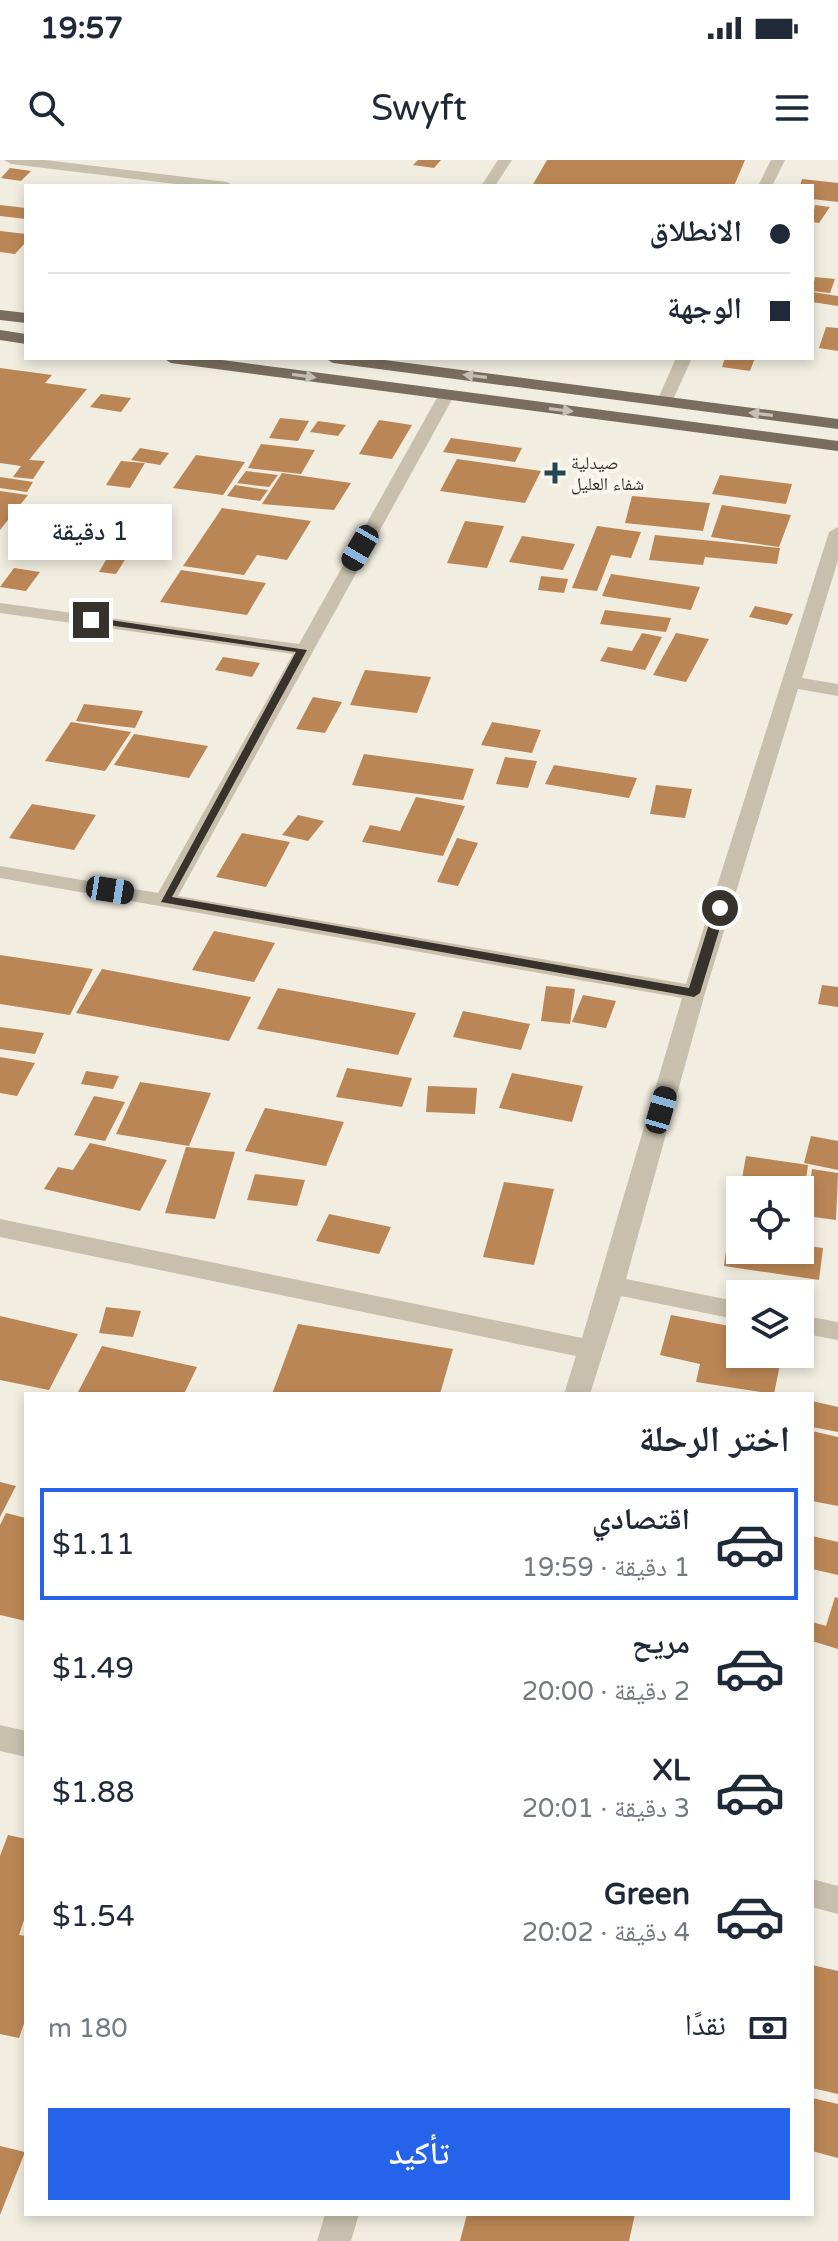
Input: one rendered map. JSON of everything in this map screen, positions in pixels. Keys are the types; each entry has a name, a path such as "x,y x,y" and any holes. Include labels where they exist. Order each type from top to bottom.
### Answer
{"main road":[{"path":"0,315 24,318"},
{"path":"0,335 24,339"},
{"path":"185,360 838,446"},
{"path":"348,360 838,424"}],"street":[{"path":"11,160 213,184"},
{"path":"489,184 505,160"},
{"path":"766,184 778,160"},
{"path":"665,401 683,360"},
{"path":"165,900 446,396"},
{"path":"578,1392 612,1285 694,993 838,532"},
{"path":"0,608 302,650"},
{"path":"791,682 838,690"},
{"path":"0,872 694,993"},
{"path":"0,1228 589,1349"},
{"path":"612,1285 726,1308"},
{"path":"814,1327 838,1331"},
{"path":"0,1738 24,1744"},
{"path":"814,1894 838,1900"},
{"path":"334,2241 341,2216"}],"building":[{"path":"418,160 441,160 434,168 413,165"},
{"path":"547,160 745,160 735,184 533,184"},
{"path":"10,168 31,171 21,181 1,178"},
{"path":"802,179 838,183 838,202 814,199 814,184 801,184"},
{"path":"0,205 24,208 24,219 0,216"},
{"path":"815,205 830,207 819,223 814,222"},
{"path":"0,231 24,234 24,244 15,254 0,252"},
{"path":"815,277 835,279 830,293 814,291"},
{"path":"814,292 838,296 838,306 814,302"},
{"path":"826,327 838,328 838,351 819,348"},
{"path":"724,360 754,360 750,371 722,367"},
{"path":"0,368 52,375 45,383 87,389 29,460 45,461 33,479 13,477 21,466 0,463"},
{"path":"101,394 131,398 121,412 90,407"},
{"path":"280,418 309,421 298,441 269,438"},
{"path":"379,420 412,425 392,459 359,454"},
{"path":"318,421 346,425 338,436 310,432"},
{"path":"451,438 522,448 515,462 443,452"},
{"path":"261,444 315,450 301,474 248,468"},
{"path":"140,448 169,453 160,465 131,460"},
{"path":"196,455 245,462 223,495 173,488"},
{"path":"457,459 541,471 525,503 440,491"},
{"path":"121,461 145,463 130,488 106,485"},
{"path":"246,471 278,475 269,487 237,483"},
{"path":"282,473 351,483 334,510 262,504"},
{"path":"720,475 792,484 786,504 712,494"},
{"path":"0,477 33,482 27,492 0,488"},
{"path":"235,485 268,490 260,501 227,496"},
{"path":"0,491 28,495 0,530"},
{"path":"632,496 710,503 703,531 625,523"},
{"path":"722,505 791,515 779,547 711,537"},
{"path":"222,508 311,521 287,560 257,555 244,575 183,566"},
{"path":"465,521 504,526 487,568 447,563"},
{"path":"597,526 641,532 631,558 611,555 597,591 572,588"},
{"path":"655,535 780,548 777,564 705,557 703,565 649,560"},
{"path":"522,536 575,544 563,570 509,562"},
{"path":"110,553 128,555 116,574 99,572"},
{"path":"14,568 40,572 26,591 0,587"},
{"path":"181,570 266,583 247,615 160,602"},
{"path":"611,574 700,587 691,610 602,596"},
{"path":"541,576 568,579 564,593 538,590"},
{"path":"755,606 793,614 787,625 749,617"},
{"path":"605,610 671,618 666,632 600,624"},
{"path":"642,633 662,637 645,670 600,661 608,647 632,651"},
{"path":"676,633 709,639 686,682 653,675"},
{"path":"223,657 260,663 252,677 215,670"},
{"path":"365,670 431,677 417,713 350,705"},
{"path":"313,697 342,702 325,733 296,729"},
{"path":"84,704 143,711 135,728 76,721"},
{"path":"71,722 131,732 105,771 45,761"},
{"path":"492,722 541,730 532,753 481,745"},
{"path":"134,734 208,746 189,778 114,765"},
{"path":"364,754 474,769 463,800 352,785"},
{"path":"505,757 537,761 528,788 496,784"},
{"path":"554,765 637,778 629,798 545,784"},
{"path":"656,785 692,789 685,818 650,814"},
{"path":"416,797 465,806 443,856 362,842 370,825 400,831"},
{"path":"32,804 96,815 74,850 9,838"},
{"path":"298,815 324,821 308,841 282,835"},
{"path":"242,833 290,842 266,887 216,877"},
{"path":"457,838 478,843 458,886 437,882"},
{"path":"214,931 275,943 254,982 192,970"},
{"path":"0,955 93,969 70,1015 0,1004"},
{"path":"102,969 251,997 229,1041 76,1013"},
{"path":"822,985 838,987 838,1007 818,1004"},
{"path":"546,986 575,989 570,1024 541,1021"},
{"path":"278,988 416,1013 398,1055 257,1029"},
{"path":"583,995 616,1001 606,1028 572,1022"},
{"path":"463,1011 530,1024 521,1050 453,1037"},
{"path":"0,1027 44,1033 35,1054 0,1049"},
{"path":"0,1057 35,1063 17,1096 0,1093"},
{"path":"347,1068 412,1078 402,1107 336,1097"},
{"path":"86,1071 119,1076 113,1089 81,1084"},
{"path":"512,1073 583,1086 572,1122 499,1108"},
{"path":"140,1082 211,1093 189,1146 116,1134"},
{"path":"428,1086 477,1088 475,1114 426,1112"},
{"path":"94,1096 125,1102 105,1141 74,1135"},
{"path":"265,1108 344,1122 326,1166 245,1151"},
{"path":"811,1136 838,1141 838,1170 804,1163"},
{"path":"90,1143 167,1160 140,1211 44,1189 58,1167 73,1170"},
{"path":"186,1147 235,1152 215,1219 165,1213"},
{"path":"746,1156 808,1165 806,1176 742,1176"},
{"path":"812,1169 838,1173 836,1220 814,1217 814,1176 811,1176"},
{"path":"255,1174 305,1180 297,1206 247,1200"},
{"path":"504,1182 554,1189 534,1265 483,1257"},
{"path":"329,1214 391,1227 379,1254 316,1241"},
{"path":"814,1247 823,1248 819,1280 724,1266 726,1250 726,1264 814,1264"},
{"path":"106,1307 141,1311 133,1337 99,1333"},
{"path":"671,1315 726,1325 726,1368 779,1368 774,1392 696,1382 700,1364 660,1355"},
{"path":"0,1316 78,1334 49,1390 0,1380"},
{"path":"298,1324 453,1349 441,1392 273,1392"},
{"path":"102,1346 197,1367 185,1392 78,1392"},
{"path":"814,1401 838,1407 838,1432 814,1427"},
{"path":"814,1431 838,1437 838,1506 814,1501"},
{"path":"0,1482 16,1486 0,1517"},
{"path":"6,1513 24,1518 24,1621 0,1615 0,1525"},
{"path":"814,1536 838,1542 838,1575 814,1569"},
{"path":"835,1597 838,1598 838,1649 814,1642 814,1623 826,1626"},
{"path":"8,1835 24,1839 24,1920 19,1935 24,1936 24,2024 19,2038 0,2034 0,1856"},
{"path":"814,1965 838,1971 838,2094 814,2088"},
{"path":"814,2098 838,2104 838,2158 814,2152"},
{"path":"0,2146 24,2152 24,2155 0,2215"},
{"path":"466,2216 635,2216 629,2241 460,2241"}],"place":[{"name":"صيدلية شفاء العليل","path":"555,473"}],"route":[{"path":"91,620 302,650 165,900 694,993 720,908"}]}
